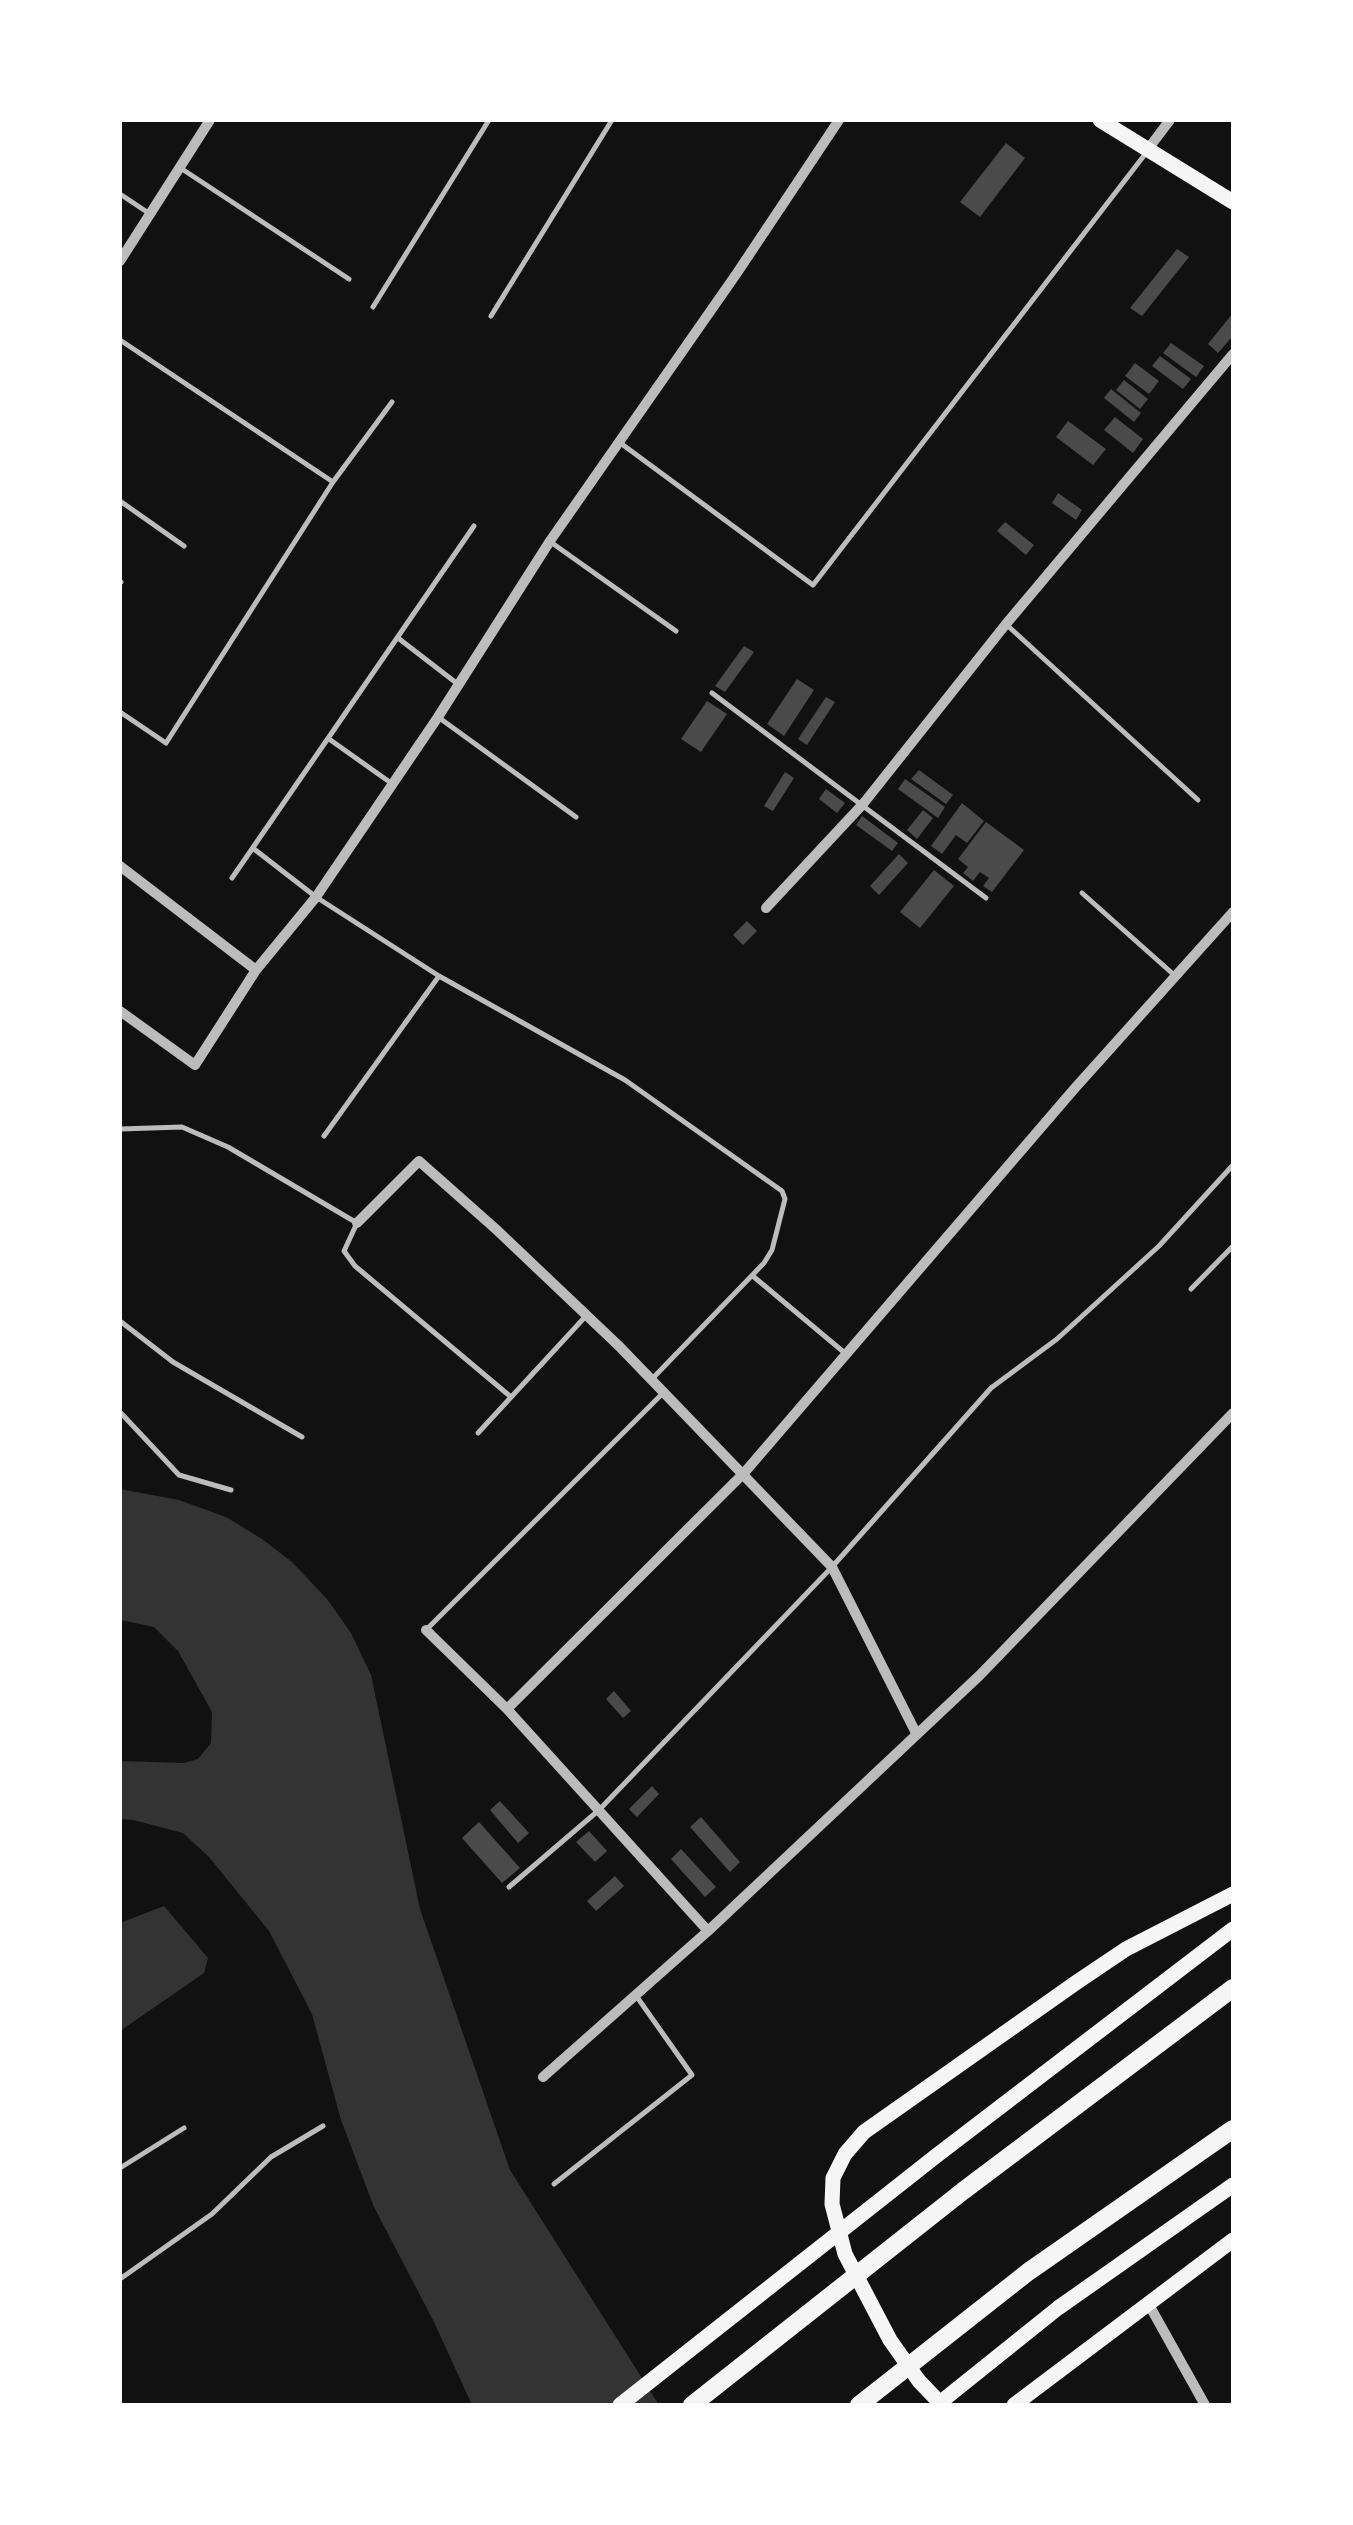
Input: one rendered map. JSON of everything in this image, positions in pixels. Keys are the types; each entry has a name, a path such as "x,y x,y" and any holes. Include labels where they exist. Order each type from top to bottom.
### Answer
{"highway":[{"path":"692,2405 964,2190 1233,1988"},
{"path":"859,2405 1028,2272 1233,2129"}],"main road":[{"path":"1100,120 1233,202"},
{"path":"1233,1894 1126,1949 864,2132 845,2154 833,2178 832,2204 845,2254 890,2340 939,2405 1058,2308 1233,2185"},
{"path":"620,2405 936,2156 1233,1930"},
{"path":"1014,2405 1233,2240"}],"street":[{"path":"120,261 210,120"},
{"path":"120,1011 195,1066 256,970 316,897 438,718 550,541 839,120"},
{"path":"1148,149 1170,120"},
{"path":"766,908 863,804 1006,624 1233,354"},
{"path":"120,866 256,970"},
{"path":"507,1710 744,1473 1233,912"},
{"path":"357,1223 419,1161 588,1314 832,1568 916,1734"},
{"path":"543,2077 708,1931 980,1675 1233,1413"},
{"path":"426,1630 507,1710 708,1931"},
{"path":"1148,2303 1206,2405"}],"lane":[{"path":"373,307 489,120"},
{"path":"492,316 612,120"},
{"path":"619,442 813,586 1148,149"},
{"path":"180,168 348,279"},
{"path":"120,194 150,214"},
{"path":"120,340 332,482"},
{"path":"120,712 166,743 332,482 392,402"},
{"path":"120,501 184,546"},
{"path":"232,878 474,526"},
{"path":"550,541 676,631"},
{"path":"1006,624 1198,800"},
{"path":"398,638 459,686"},
{"path":"712,694 986,898"},
{"path":"438,718 576,818"},
{"path":"330,739 392,783"},
{"path":"254,849 316,897 439,976 625,1080 782,1191 785,1198 772,1250 754,1277 652,1379"},
{"path":"1082,893 1175,976"},
{"path":"324,1136 439,976"},
{"path":"120,1129 182,1127 228,1147 357,1223 344,1251 354,1266 512,1397"},
{"path":"509,1887 598,1810 832,1568 990,1388 1057,1339 1159,1246 1233,1165"},
{"path":"1191,1288 1233,1246"},
{"path":"754,1277 846,1354"},
{"path":"478,1432 588,1314"},
{"path":"120,1321 173,1362 302,1437"},
{"path":"426,1630 663,1392"},
{"path":"120,1412 179,1475 231,1490"},
{"path":"554,2184 692,2076 636,1997"},
{"path":"120,2280 212,2214 271,2158 324,2126"},
{"path":"120,2168 184,2128"}],"shaded area":[{"path":"120,1489 179,1500 226,1517 262,1539 292,1562 327,1599 351,1633 371,1675 420,1909 510,2170 659,2405 472,2405 374,2207 341,2120 312,2014 269,1931 209,1857 183,1833 120,1819 120,1761 184,1763 198,1759 211,1743 212,1712 178,1651 154,1627 120,1620"},
{"path":"164,1906 208,1958 204,1973 120,2031 120,1923"}],"building":[{"path":"1006,143 1025,158 980,217 960,202"},
{"path":"1177,249 1189,257 1142,316 1130,308"},
{"path":"1233,313 1233,336 1218,353 1208,344"},
{"path":"1171,343 1204,366 1196,377 1163,353"},
{"path":"1160,356 1191,379 1183,389 1152,366"},
{"path":"1135,363 1159,381 1149,394 1125,376"},
{"path":"1124,380 1148,399 1140,409 1116,390"},
{"path":"1111,389 1141,413 1134,422 1104,398"},
{"path":"1115,417 1143,439 1133,453 1104,430"},
{"path":"1068,421 1106,449 1093,465 1056,437"},
{"path":"1058,493 1082,510 1076,520 1052,503"},
{"path":"1005,522 1034,545 1026,555 997,531"},
{"path":"744,646 754,652 725,692 715,686"},
{"path":"797,679 814,690 784,736 767,724"},
{"path":"826,697 835,702 807,745 798,739"},
{"path":"707,701 727,714 701,752 681,739"},
{"path":"919,770 953,795 946,804 911,779"},
{"path":"785,772 794,778 773,811 764,806"},
{"path":"905,779 945,807 938,818 898,789"},
{"path":"826,789 845,803 837,813 819,799"},
{"path":"962,803 984,821 967,843 956,835 942,854 931,846"},
{"path":"923,810 933,818 917,839 907,830"},
{"path":"862,816 898,843 892,851 856,825"},
{"path":"986,822 1024,850 992,892 983,886 989,878 980,872 973,881 963,873 968,867 958,859"},
{"path":"899,854 908,863 879,895 870,886"},
{"path":"934,870 954,886 920,928 900,912"},
{"path":"747,921 757,931 743,945 733,935"},
{"path":"614,1691 631,1711 623,1718 606,1699"},
{"path":"652,1786 659,1794 637,1817 629,1809"},
{"path":"500,1801 529,1833 518,1843 490,1810"},
{"path":"701,1817 740,1862 730,1872 690,1827"},
{"path":"479,1822 520,1868 502,1883 462,1838"},
{"path":"589,1831 607,1851 595,1862 576,1842"},
{"path":"681,1849 716,1887 705,1897 671,1859"},
{"path":"615,1876 624,1886 596,1911 587,1901"}]}
